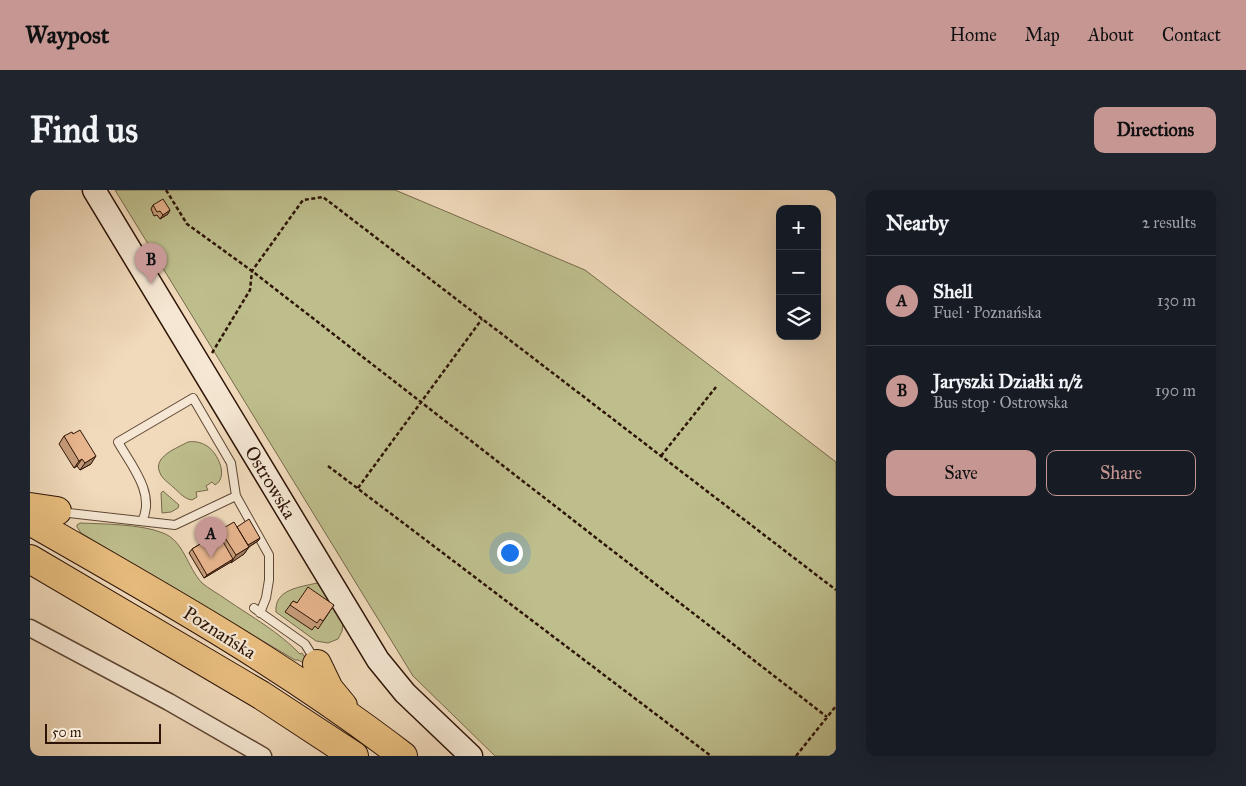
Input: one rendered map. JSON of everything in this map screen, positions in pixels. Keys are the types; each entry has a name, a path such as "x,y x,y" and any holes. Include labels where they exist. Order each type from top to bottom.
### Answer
{"highway":[{"path":"30,507 57,511"},
{"name":"Poznańska","path":"30,521 193,614 361,725 403,756"},
{"name":"Poznańska","path":"30,559 261,695 354,756"},
{"path":"317,664 333,694 346,711 361,725"}],"street":[{"name":"Ostrowska","path":"94,190 378,660 405,692 471,756"},
{"path":"30,628 169,702 263,756"}],"lane":[{"path":"142,521 146,506 144,490 118,442 193,398 231,464 236,496 269,555 269,580 266,598 257,610 305,644 310,649 317,664"},
{"path":"57,511 175,525 236,496"}],"path":[{"path":"166,190 187,224 252,271 827,717"},
{"path":"198,361 214,352 250,290 252,271 304,200 323,198 836,590"},
{"path":"358,488 482,320"},
{"path":"661,456 716,387"},
{"path":"328,466 711,756"},
{"path":"796,756 836,706"}],"green space":[{"path":"115,190 395,190 585,270 836,462 836,756 495,756 413,676"},
{"path":"188,442 200,443 211,449 218,459 222,471 219,481 215,485 212,482 206,486 208,490 196,492 197,497 192,500 184,497 164,479 158,467 162,458 172,450"},
{"path":"163,491 179,505 178,508 171,512 162,513 161,493"},
{"path":"80,523 144,528 170,537 181,548 202,583 274,632 300,654 302,653 308,662 306,664 295,660 81,533 77,527"},
{"path":"319,583 343,623 338,639 328,643 316,641 276,612 279,598 284,594 296,588"}],"building":[{"path":"163,199 170,210 163,215 160,211 157,212 153,205"},
{"path":"80,430 96,456 85,463 82,459 79,461 64,436"},
{"path":"249,519 260,538 248,545 237,527"},
{"path":"234,522 249,547 236,555 220,530"},
{"path":"218,533 233,559 207,575 192,549"},
{"path":"308,587 334,605 323,621 320,619 317,623 290,605 293,601 297,603"}],"place":[{"name":"Jaryszki Działki n/ż","path":"151,284"},
{"name":"Shell","path":"211,558"}]}
